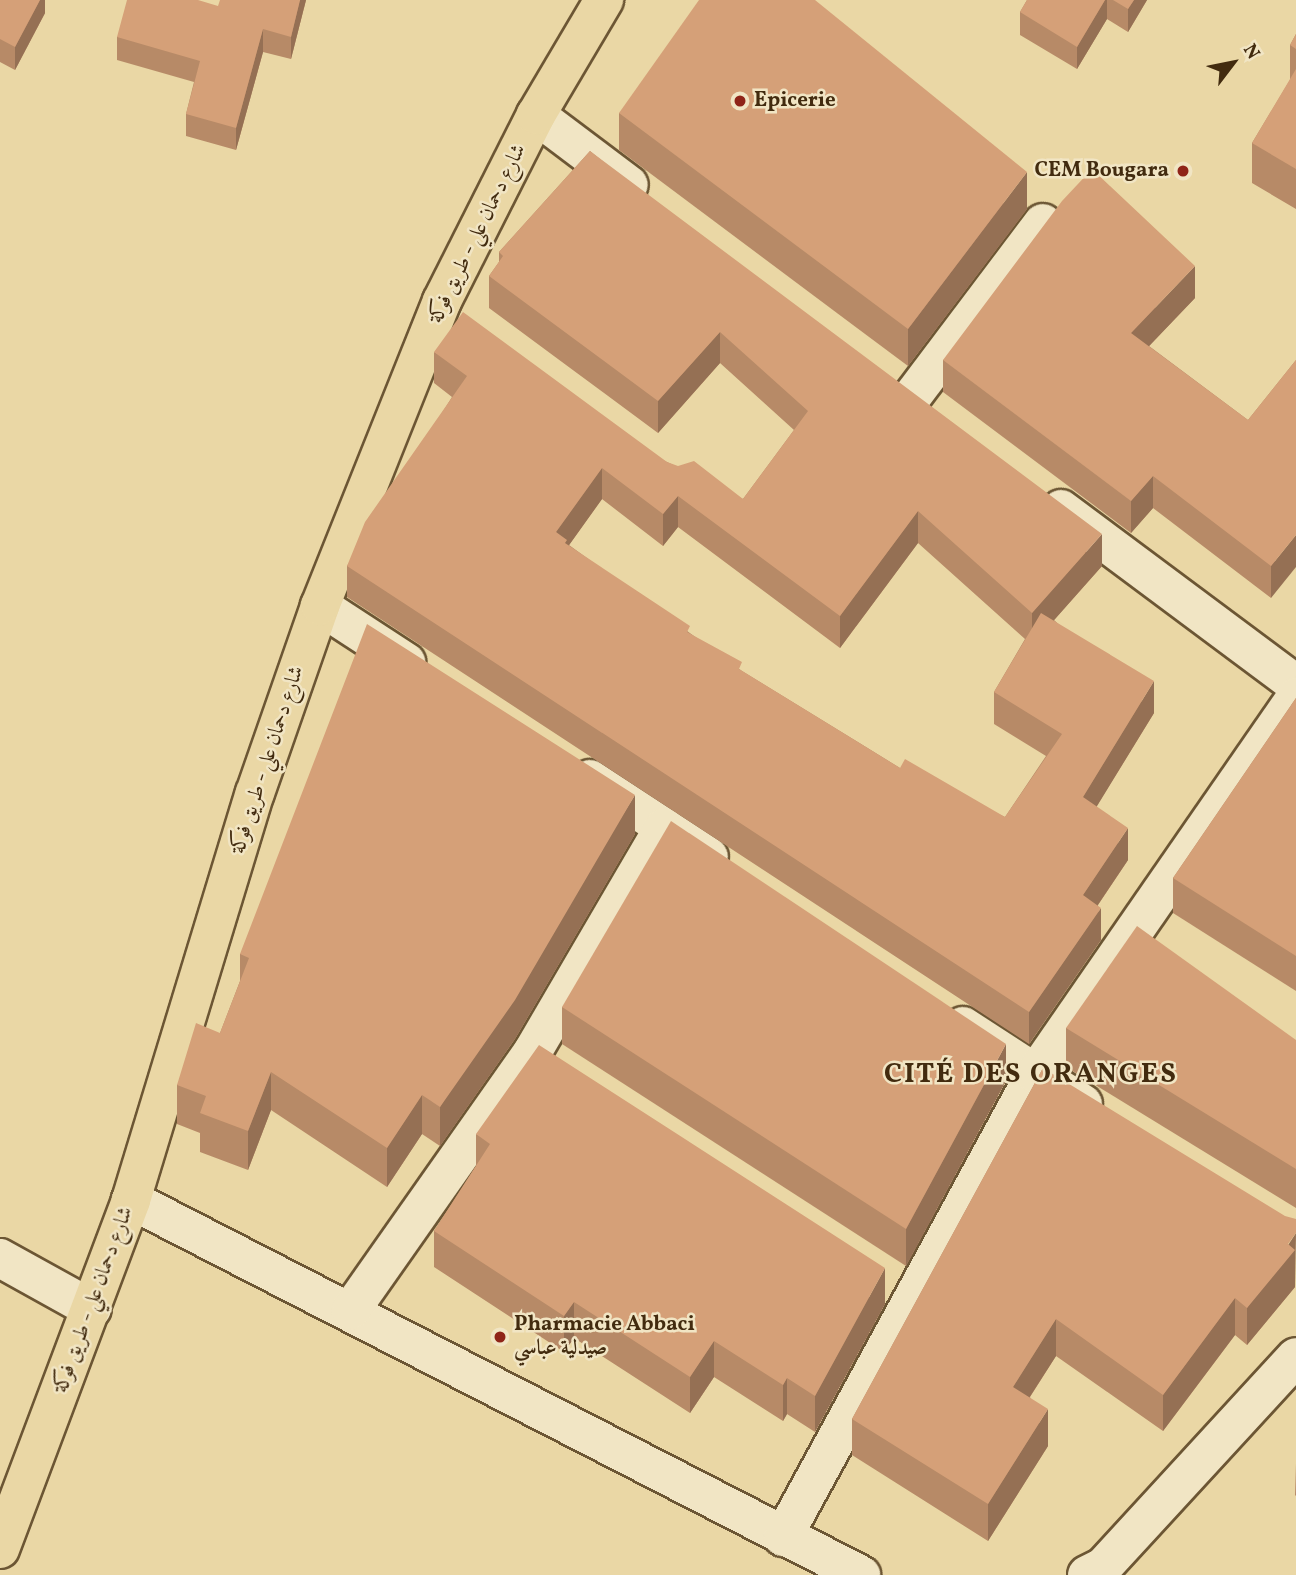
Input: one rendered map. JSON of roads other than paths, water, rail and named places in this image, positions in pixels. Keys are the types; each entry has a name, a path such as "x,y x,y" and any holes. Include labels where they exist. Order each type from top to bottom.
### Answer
{"main road":[{"name":"شارع دحمان علي - طريق فوكة","path":"0,1549 10,1493 92,1309 131,1200 255,793 320,607 442,302 536,115 604,0"}],"street":[{"path":"536,115 657,206"},
{"path":"911,398 1043,223"},
{"path":"442,302 475,325"},
{"path":"878,373 944,422"},
{"path":"1032,488 1296,684"},
{"path":"320,607 434,680"},
{"path":"783,1537 900,1288 1035,1074 1296,697"},
{"path":"561,761 734,873"},
{"path":"351,1310 534,1051 664,827"},
{"path":"931,1004 1035,1074 1118,1125"},
{"path":"534,1051 568,1073"},
{"path":"131,1200 351,1310 783,1537 861,1575"},
{"path":"0,1258 92,1309"},
{"path":"1104,1572 1296,1357"}],"place":[{"name":"Epicerie","path":"740,101"},
{"name":"CEM Bougara","path":"1183,171"},
{"name":"Pharmacie Abbaci صيدلية عباسي","path":"500,1337"}],"district":[{"name":"CITÉ DES ORANGES","path":"1031,1075"}]}
